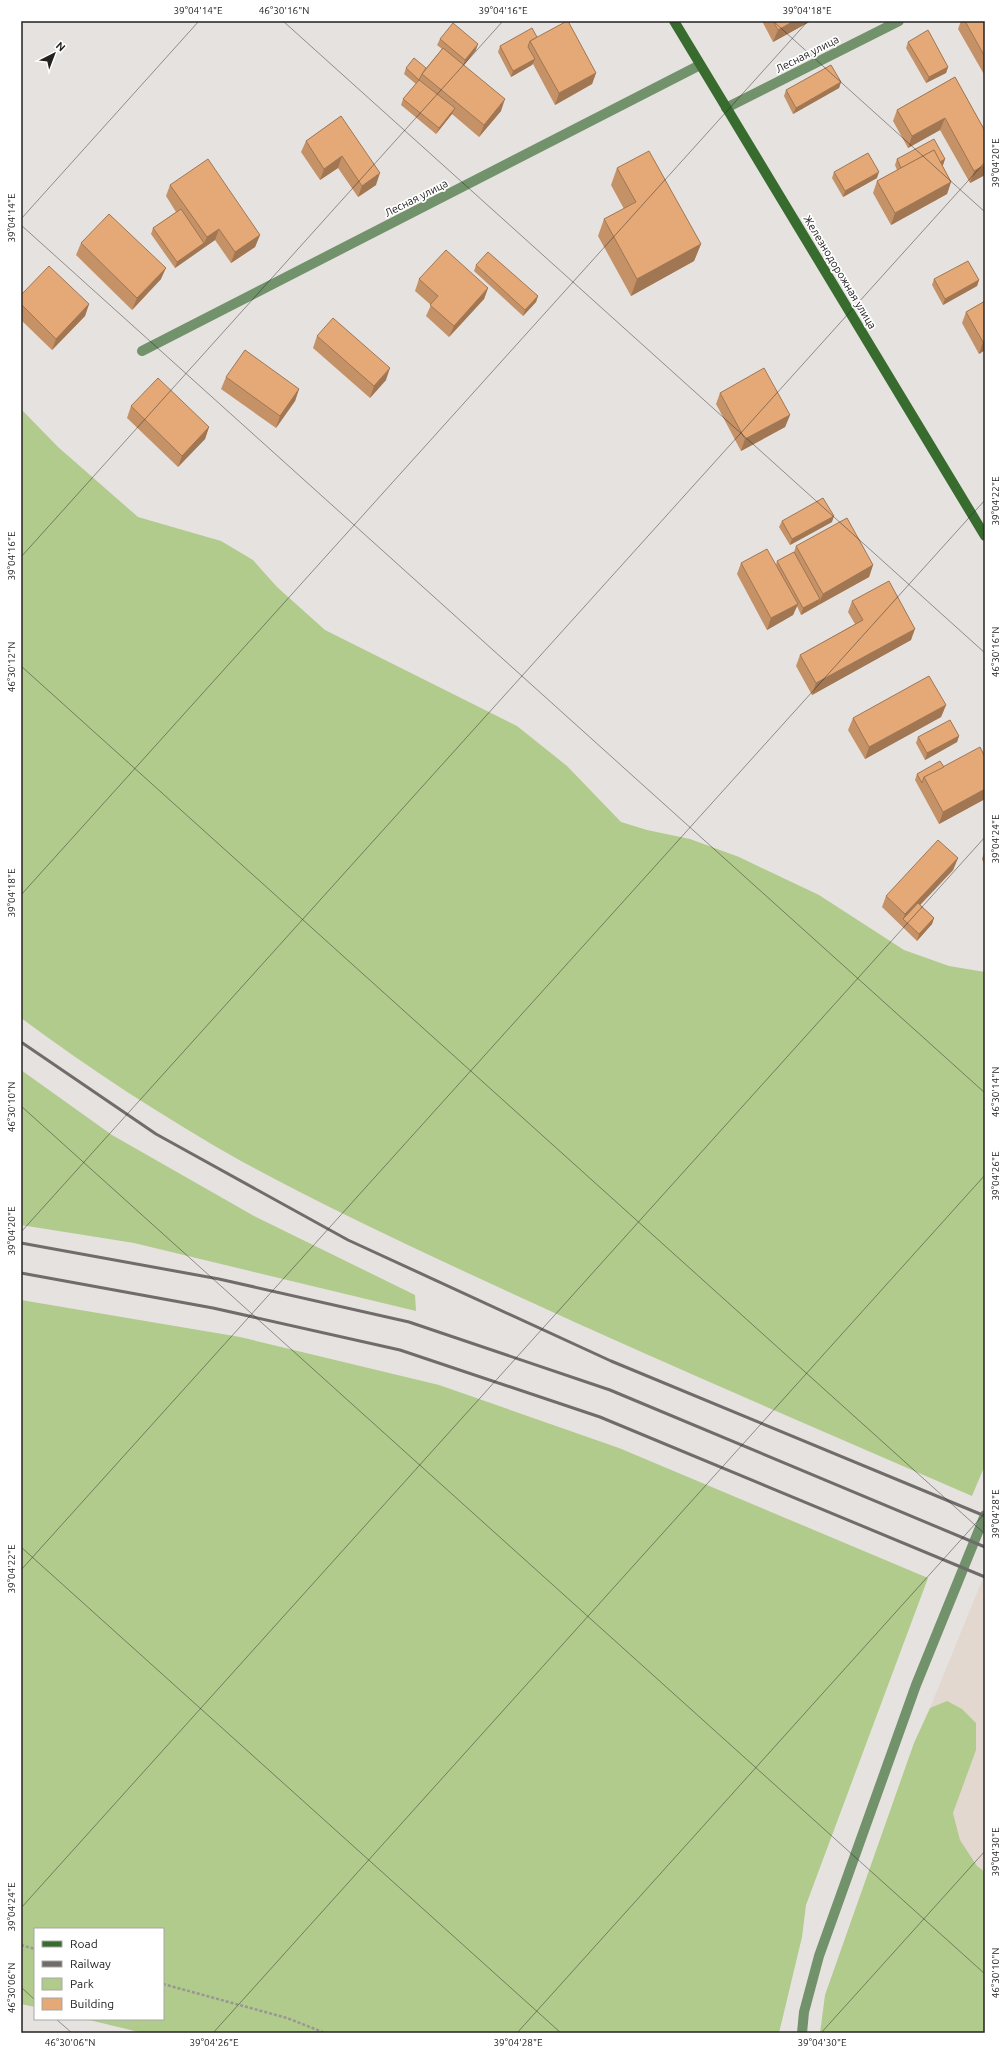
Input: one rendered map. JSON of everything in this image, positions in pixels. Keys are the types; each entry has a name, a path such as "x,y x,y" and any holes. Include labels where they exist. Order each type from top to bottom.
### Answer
{"main road":[{"name":"Железнодорожная улица","path":"674,21 985,536"}],"street":[{"name":"Лесная улица","path":"726,108 899,21"},
{"name":"Лесная улица","path":"142,351 700,65"},
{"path":"802,2033 804,2012 819,1956 916,1685 985,1514"}],"path":[{"path":"21,1945 34,1949"},
{"path":"164,1984 287,2018 325,2033"}],"shaded area":[{"path":"985,1573 985,1872 977,1866 960,1840 953,1813 976,1750 947,1701 930,1708"}],"green space":[{"path":"21,409 58,447 138,517 221,541 253,560 277,587 325,630 517,726 567,766 621,822 647,830 690,839 739,857 819,895 904,950 949,966 985,972 985,1465 972,1496 568,1319 341,1213 241,1161 156,1111 101,1075 21,1018"},
{"path":"21,1070 112,1135 254,1216 415,1295 416,1311 134,1243 21,1225"},
{"path":"21,1300 240,1337 439,1385 619,1448 928,1578 806,1905 802,1937 779,2033 143,2033 89,2020 164,2020 164,1928 34,1928 34,2007 21,2004"},
{"path":"947,1701 962,1709 976,1723 976,1750 953,1813 960,1840 977,1866 985,1872 985,2033 820,2033 825,1995 914,1743 930,1708"}],"building":[{"path":"567,21 596,73 559,93 530,41"},
{"path":"773,21 794,21 778,30"},
{"path":"965,21 985,21 985,57"},
{"path":"453,23 478,44 465,60 440,39"},
{"path":"532,28 537,37 530,41 528,47 535,59 513,71 500,46"},
{"path":"928,30 948,67 929,77 908,42"},
{"path":"443,48 505,99 484,125 422,74"},
{"path":"414,58 426,68 419,80 406,68"},
{"path":"831,65 841,82 796,108 786,90"},
{"path":"955,77 985,131 985,165 974,171 945,118 912,136 897,110"},
{"path":"419,80 455,108 439,128 403,99"},
{"path":"341,116 380,173 362,186 342,156 324,169 306,141"},
{"path":"934,139 945,159 940,162 934,150 901,168 897,159"},
{"path":"934,150 951,182 895,213 877,181"},
{"path":"649,151 701,244 637,279 604,219 636,202 617,168"},
{"path":"868,153 879,172 845,191 834,172"},
{"path":"208,159 260,235 235,252 219,229 207,237 170,185"},
{"path":"181,209 204,243 177,262 153,228"},
{"path":"109,214 166,268 137,298 81,243"},
{"path":"446,250 488,288 454,326 430,305 438,296 419,279"},
{"path":"488,252 538,296 525,310 476,265"},
{"path":"968,261 979,280 945,299 934,279"},
{"path":"49,266 89,304 56,339 21,304 21,295"},
{"path":"985,301 985,341 983,342 966,312"},
{"path":"333,318 390,368 374,386 317,336"},
{"path":"245,350 299,389 280,416 226,377"},
{"path":"764,368 790,415 745,439 720,393"},
{"path":"158,378 209,427 182,456 131,406"},
{"path":"823,498 834,516 792,539 782,521"},
{"path":"847,518 873,565 823,594 796,546"},
{"path":"767,549 798,604 771,618 741,563"},
{"path":"794,552 820,599 803,608 777,561"},
{"path":"889,581 915,629 816,683 800,655 863,620 852,601"},
{"path":"929,676 946,705 869,747 853,718"},
{"path":"950,720 959,736 927,753 918,737"},
{"path":"980,747 985,757 985,789 943,812 924,777"},
{"path":"940,761 944,767 924,777 922,783 917,774"},
{"path":"938,840 958,858 905,914 886,896"},
{"path":"918,903 934,918 919,934 903,919"}],"railway":[{"path":"21,1042 156,1134 348,1240 611,1361 985,1516"},
{"path":"21,1243 219,1279 409,1322 610,1390 985,1547"},
{"path":"21,1273 213,1308 400,1350 600,1417 985,1577"}]}
